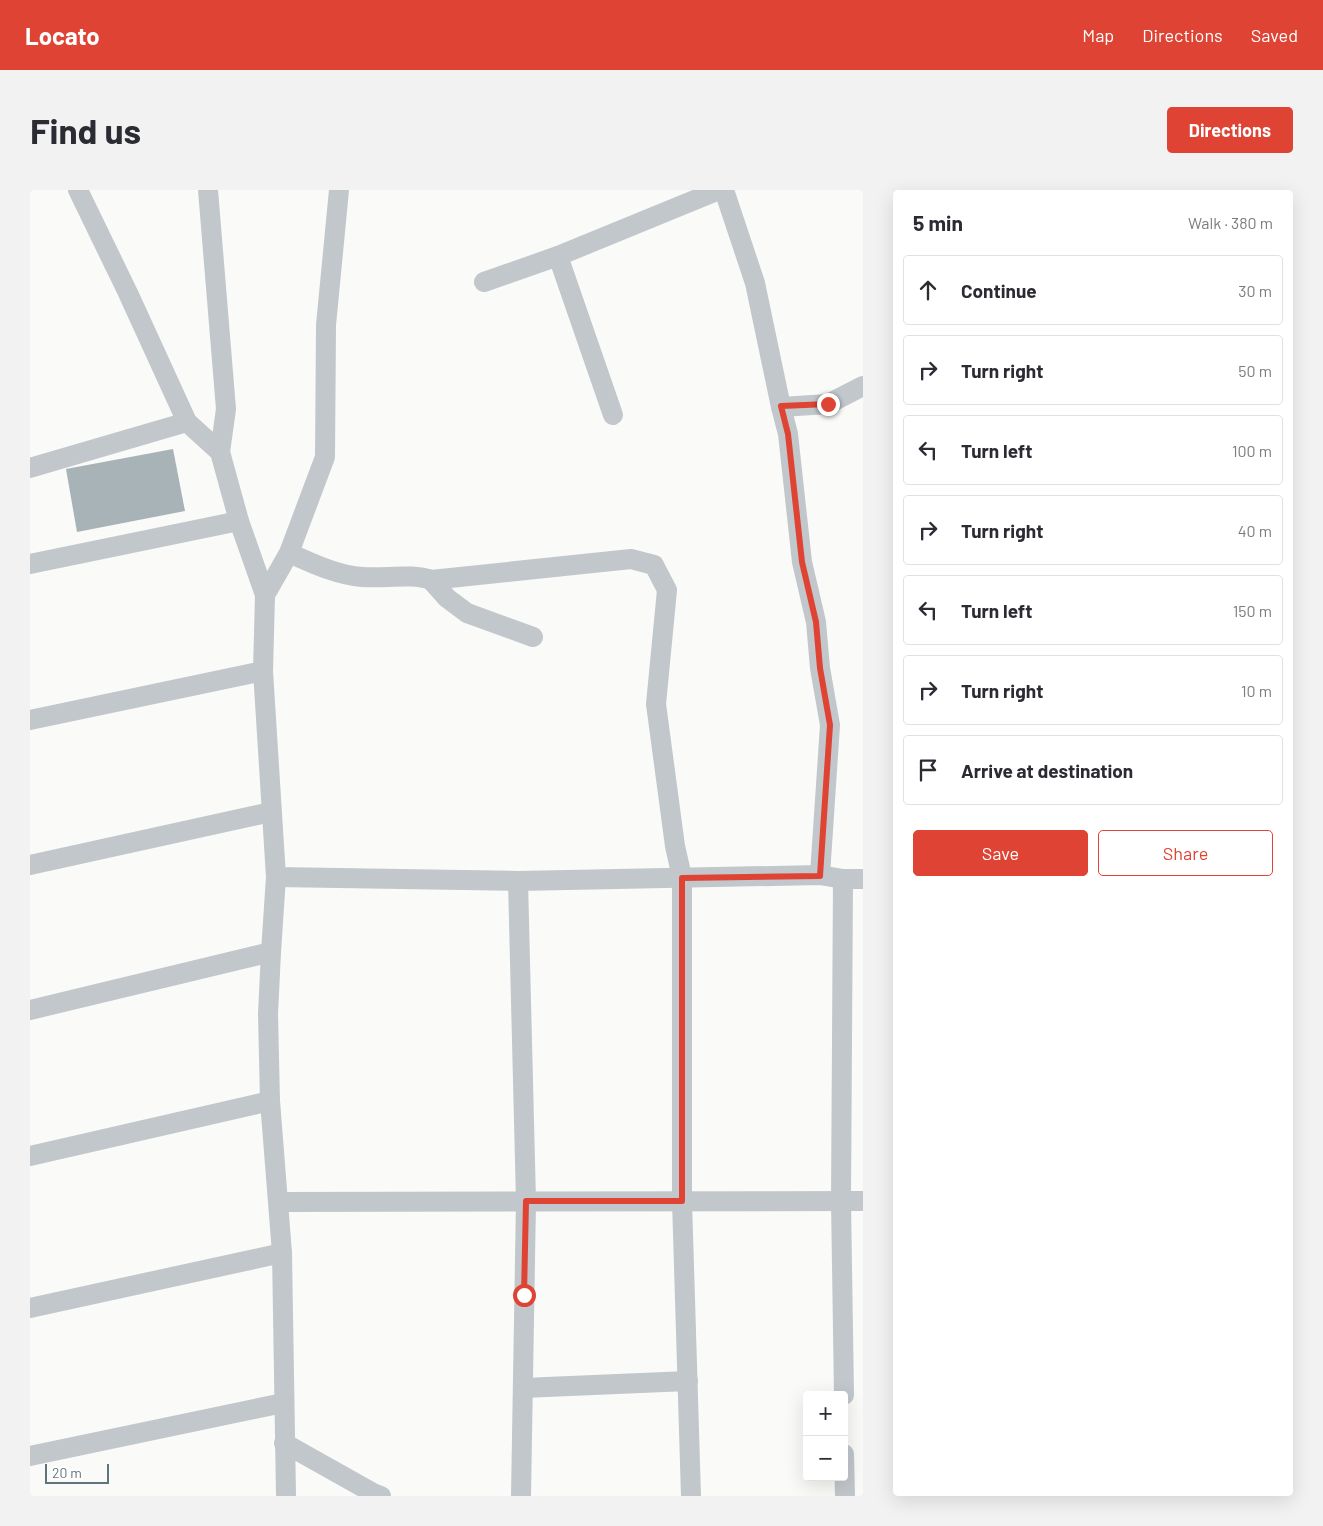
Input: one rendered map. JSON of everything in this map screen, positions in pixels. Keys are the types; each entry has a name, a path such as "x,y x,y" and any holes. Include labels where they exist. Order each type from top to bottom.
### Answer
{"street":[{"path":"78,190 187,422 220,452"},
{"path":"208,190 226,410 220,452 239,521 265,596 263,671 276,877 270,952 268,1014 270,1101 282,1253 286,1496"},
{"path":"265,596 289,553 325,457 326,325 339,190"},
{"path":"484,282 558,256 719,190"},
{"path":"724,190 755,283 788,434 802,562 816,622 820,668 830,725 820,876"},
{"path":"558,256 613,415"},
{"path":"781,406 828,404 863,386"},
{"path":"30,468 187,422"},
{"path":"30,564 239,521"},
{"path":"289,553 332,571 359,577 422,576 431,580 447,598 467,613 533,637"},
{"path":"431,580 631,559 654,565 667,590 656,704 675,846 682,878 682,1201 692,1496"},
{"path":"30,720 263,671"},
{"path":"30,865 271,812"},
{"path":"276,877 518,881 820,876 863,879"},
{"path":"843,879 841,1201 844,1391"},
{"path":"518,881 526,1201 521,1496"},
{"path":"30,1010 270,952"},
{"path":"30,1156 270,1101"},
{"path":"278,1202 863,1200"},
{"path":"30,1308 282,1253"},
{"path":"523,1388 688,1381"},
{"path":"30,1456 283,1403"},
{"path":"284,1444 381,1496"},
{"path":"845,1481 845,1496"}],"building":[{"path":"173,449 185,511 77,532 66,469"}],"route":[{"path":"524,1295 526,1201 682,1201 682,878 820,876 830,725 820,668 816,622 802,562 788,434 781,406 828,404"}]}
